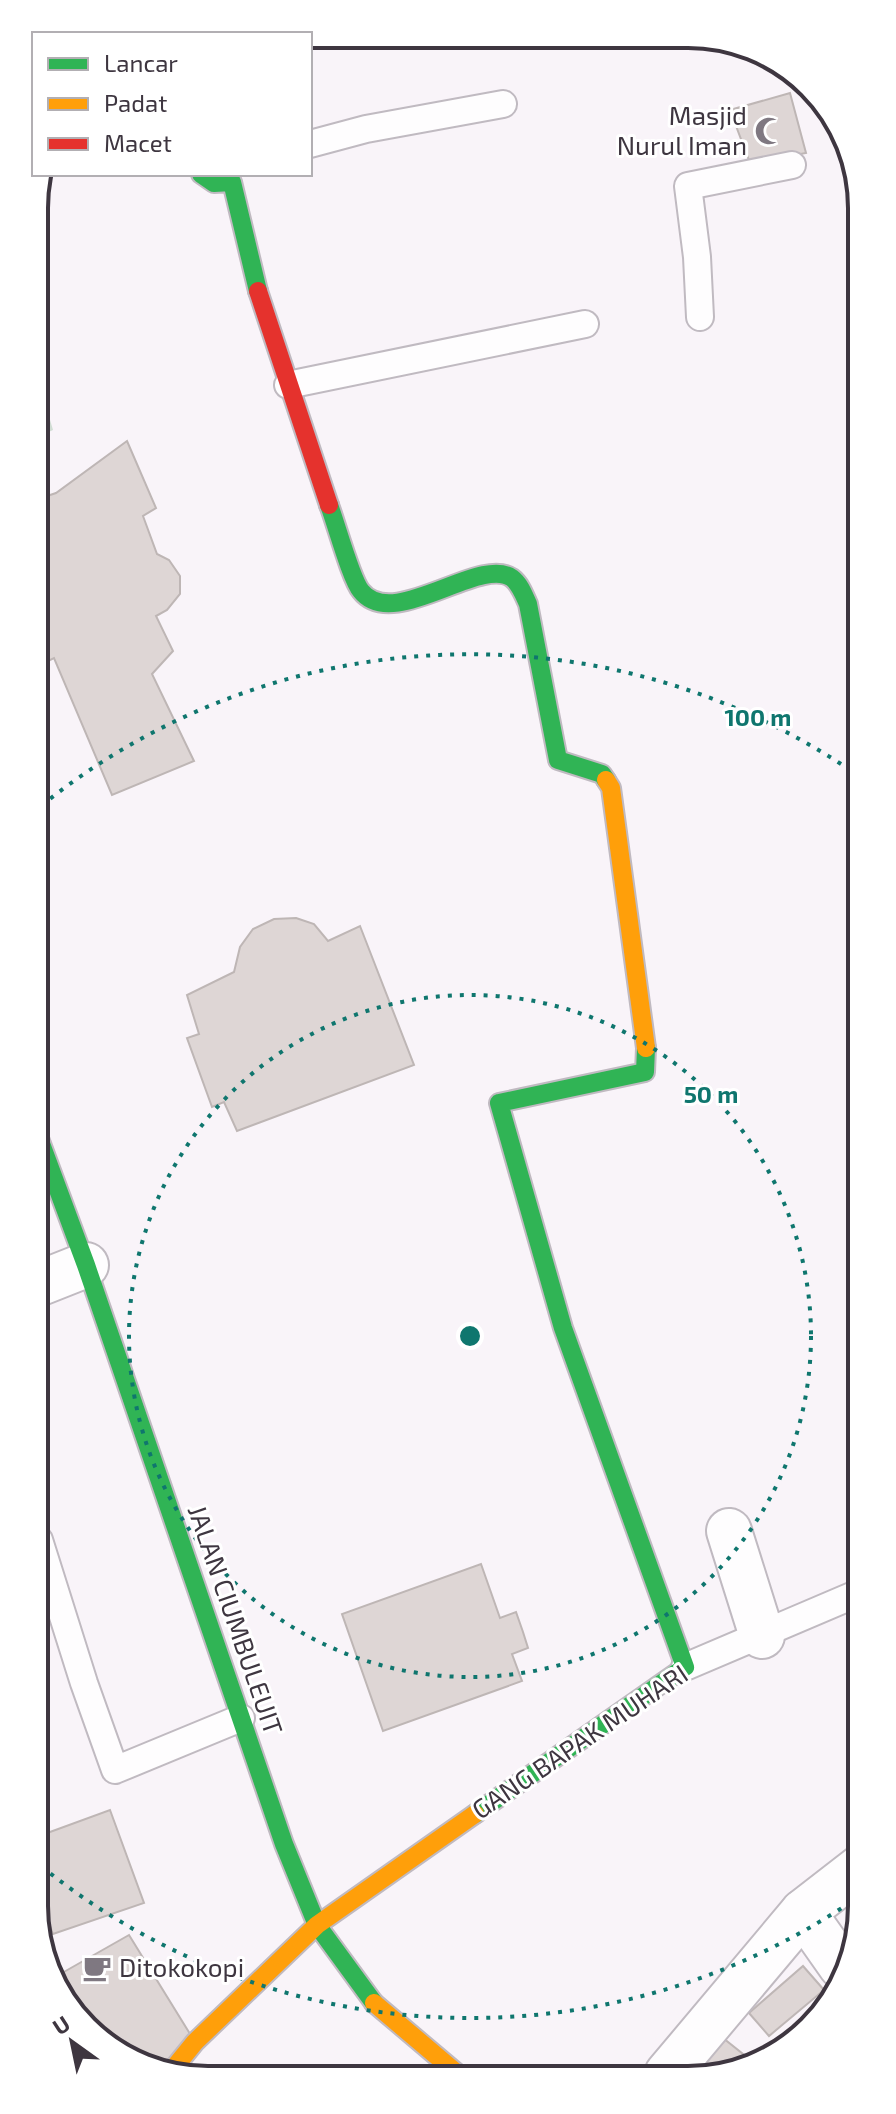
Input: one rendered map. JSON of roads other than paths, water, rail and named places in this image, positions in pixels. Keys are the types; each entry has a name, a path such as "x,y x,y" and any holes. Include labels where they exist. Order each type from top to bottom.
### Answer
{"street":[{"path":"204,176 214,183 239,178 245,248 288,385 359,589 369,601 398,603 493,573 510,576 519,585 528,604 558,760 602,774 611,788 638,974 647,1057 645,1072 499,1103 563,1328 685,1667"},
{"name":"JALAN CIUMBULEUIT","path":"48,1163 86,1265 284,1844 317,1925 376,2005 448,2066"},
{"path":"48,1280 86,1265"},
{"path":"729,1531 762,1636"},
{"name":"GANG BAPAK MUHARI","path":"178,2063 195,2042 317,1925 685,1667"},
{"path":"674,2066 803,1912 848,1876"},
{"path":"803,1912 838,1962"}],"lane":[{"path":"312,143 366,129 503,104"},
{"path":"700,317 697,257 688,186 792,165"},
{"path":"288,385 585,324"},
{"path":"48,1569 115,1770 241,1718"},
{"name":"GANG BAPAK MUHARI","path":"685,1667 848,1598"}],"place":[{"name":"Masjid Nurul Iman","path":"769,131"},
{"name":"Ditokokopi","path":"97,1968"}]}
